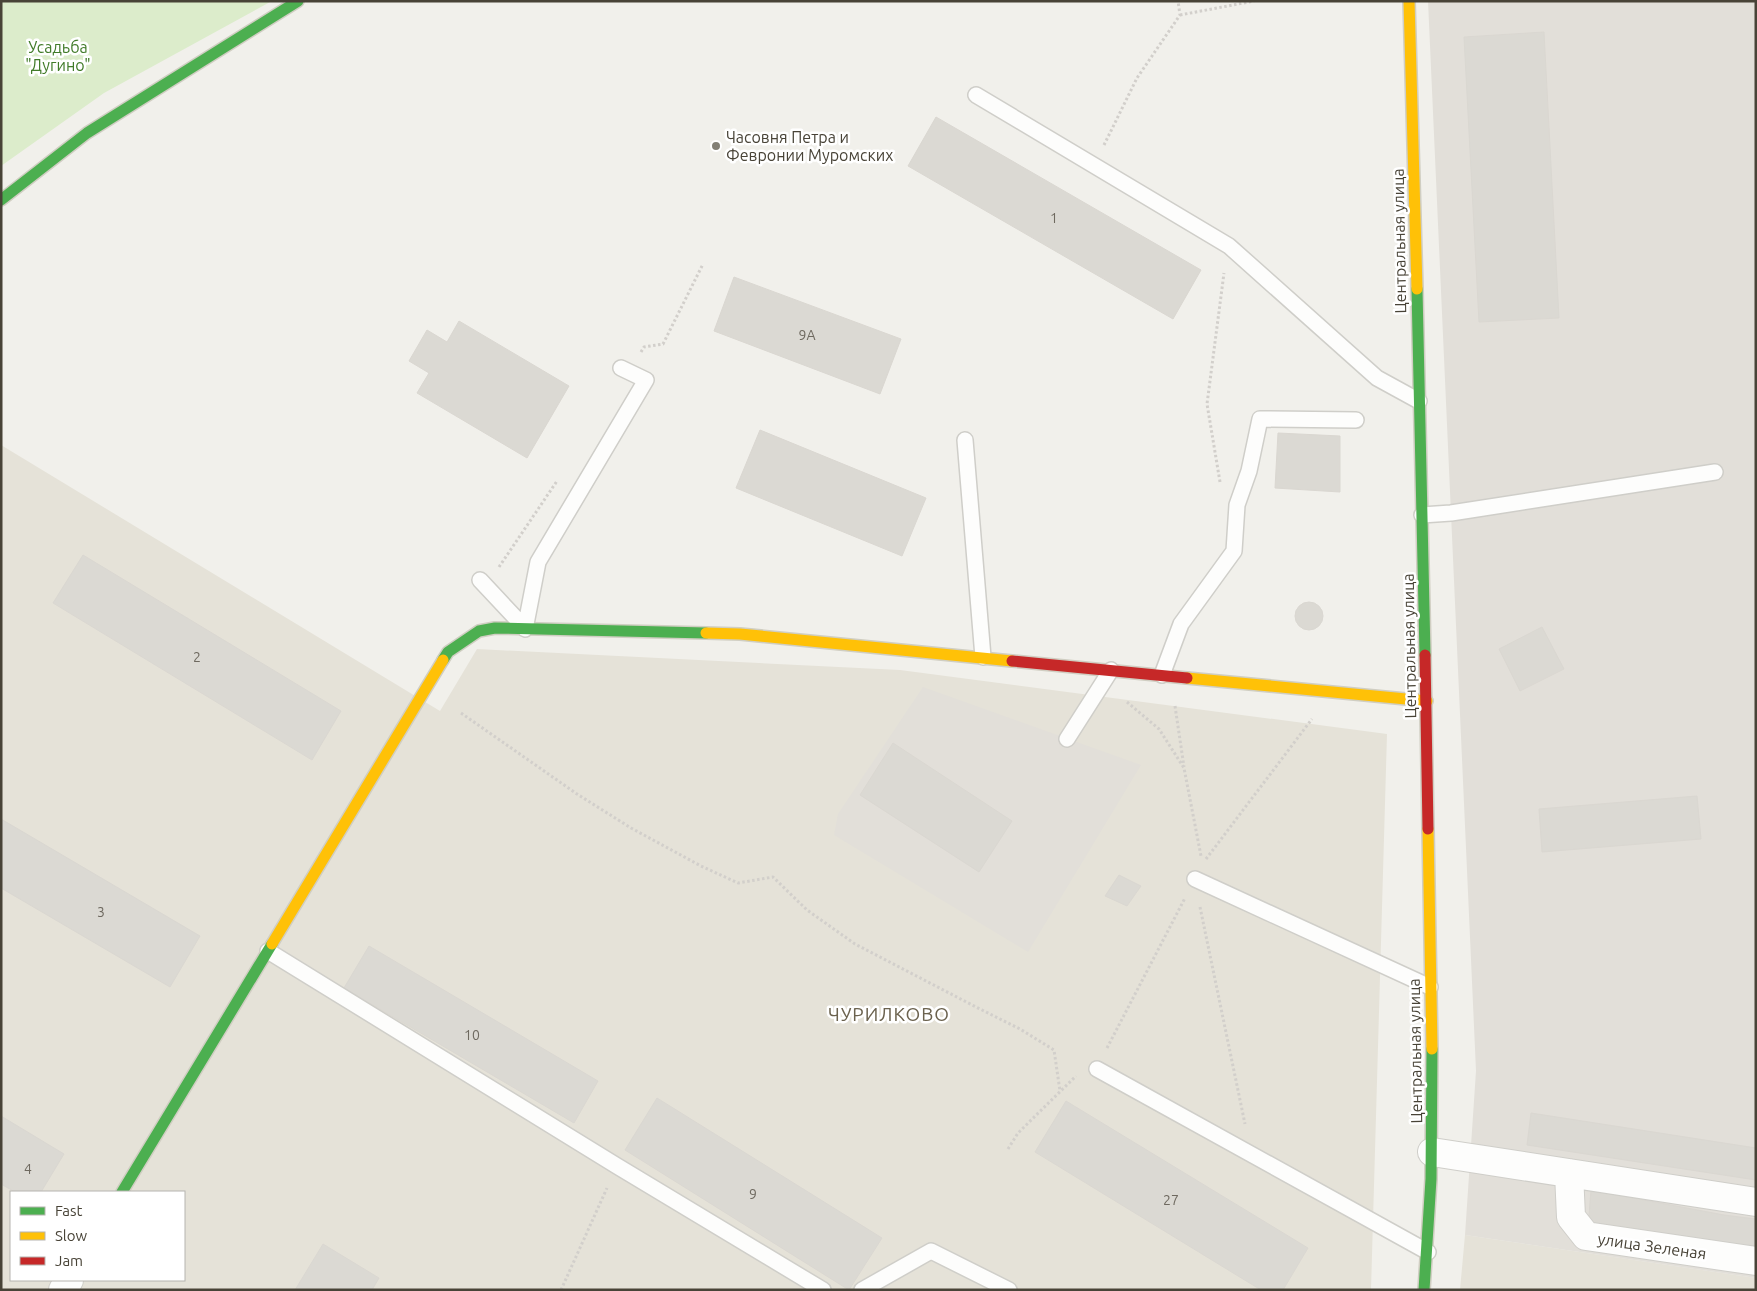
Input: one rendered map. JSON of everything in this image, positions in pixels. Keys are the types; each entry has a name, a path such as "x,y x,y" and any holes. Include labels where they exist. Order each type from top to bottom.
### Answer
{"street":[{"path":"1,200 88,133 298,1"},
{"name":"Центральная улица","path":"1409,1 1427,701 1432,1152 1428,1252 1424,1290"},
{"path":"123,1191 448,652 479,631 495,628 740,634 983,657 1107,676 1162,675 1427,701"},
{"path":"1432,1152 1756,1202"},
{"name":"улица Зеленая","path":"1569,1173 1571,1217 1586,1236 1756,1261"}],"lane":[{"path":"976,96 1229,246 1377,378 1419,401"},
{"path":"525,629 538,562 646,380 621,368"},
{"path":"1162,675 1181,624 1234,551 1237,505 1249,471 1260,419 1356,420"},
{"path":"965,440 983,657"},
{"path":"1422,515 1451,513 1715,472"},
{"path":"480,580 525,629"},
{"path":"1067,739 1107,676"},
{"path":"1195,879 1430,987"},
{"path":"268,951 616,1166 818,1288"},
{"path":"1097,1069 1428,1252"},
{"path":"862,1290 931,1251 1009,1290"}],"path":[{"path":"1094,166 1138,78 1180,15 1178,1"},
{"path":"1180,15 1254,1"},
{"path":"1221,487 1207,404 1225,264"},
{"path":"1107,676 1160,729 1184,768"},
{"path":"1174,697 1184,768 1203,864 1313,718"},
{"path":"461,713 577,794 631,828 701,866 738,883 773,877 807,910 855,944 1020,1029 1054,1050 1060,1091"},
{"path":"1008,1149 1018,1133 1081,1071 1097,1069 1195,879"},
{"path":"1195,879 1251,1154"},
{"path":"561,1290 616,1166"}],"shaded area":[{"path":"1428,1 1756,1 1756,1278 1465,1235 1476,1071"},
{"path":"1,445 440,711 477,649 900,670 1387,734 1371,1290 1,1290"},
{"path":"923,687 1141,765 1028,952 834,835 838,814"},
{"path":"1465,1235 1756,1278 1756,1290 1460,1290"}],"green space":[{"name":"Усадьба \"Дугино\"","path":"1,1 272,1 104,93 1,166"}],"building":[{"path":"1544,32 1559,318 1479,322 1464,37"},
{"path":"936,117 1201,270 1173,319 908,166"},
{"path":"734,277 901,339 880,394 714,331"},
{"path":"459,321 569,386 527,458 417,393 429,373 409,361 427,330 447,342"},
{"path":"760,430 926,498 902,556 736,488"},
{"path":"1278,433 1340,436 1340,492 1275,488"},
{"path":"83,555 341,711 312,760 53,603"},
{"path":"1309,602 1319,606 1323,616 1319,626 1309,630 1299,626 1295,616 1299,606"},
{"path":"1542,627 1564,669 1520,691 1499,649"},
{"path":"893,743 1012,821 979,872 860,795"},
{"path":"1697,796 1701,839 1542,852 1539,809"},
{"path":"1,819 200,936 170,987 1,888"},
{"path":"1119,875 1141,886 1127,906 1105,896"},
{"path":"369,946 598,1081 574,1123 344,988"},
{"path":"657,1098 882,1238 849,1290 625,1150"},
{"path":"1066,1101 1308,1248 1283,1290 1261,1290 1035,1152"},
{"path":"1531,1113 1756,1148 1756,1180 1527,1145"},
{"path":"1,1116 64,1154 42,1191 13,1191 1,1184"},
{"path":"1591,1190 1724,1215 1756,1219 1756,1250 1588,1229"},
{"path":"323,1244 379,1278 372,1290 295,1290"}],"traffic: fast":[{"path":"1,200 87,133 298,1"},
{"path":"1417,289 1425,655"},
{"path":"443,660 448,652 479,631 495,628 706,633"},
{"path":"123,1191 272,944"},
{"path":"1424,1290 1431,1179 1432,1049"}],"traffic: slow":[{"path":"1409,1 1417,289"},
{"path":"706,633 740,634 1012,661"},
{"path":"272,944 443,660"},
{"path":"1187,678 1427,701"},
{"path":"1428,829 1432,1049"}],"traffic: jam":[{"path":"1425,655 1428,829"},
{"path":"1012,661 1187,678"}],"place":[{"name":"Часовня Петра и Февронии Муромских","path":"716,146"}],"district":[{"name":"ЧУРИЛКОВО","path":"889,1014"}]}
